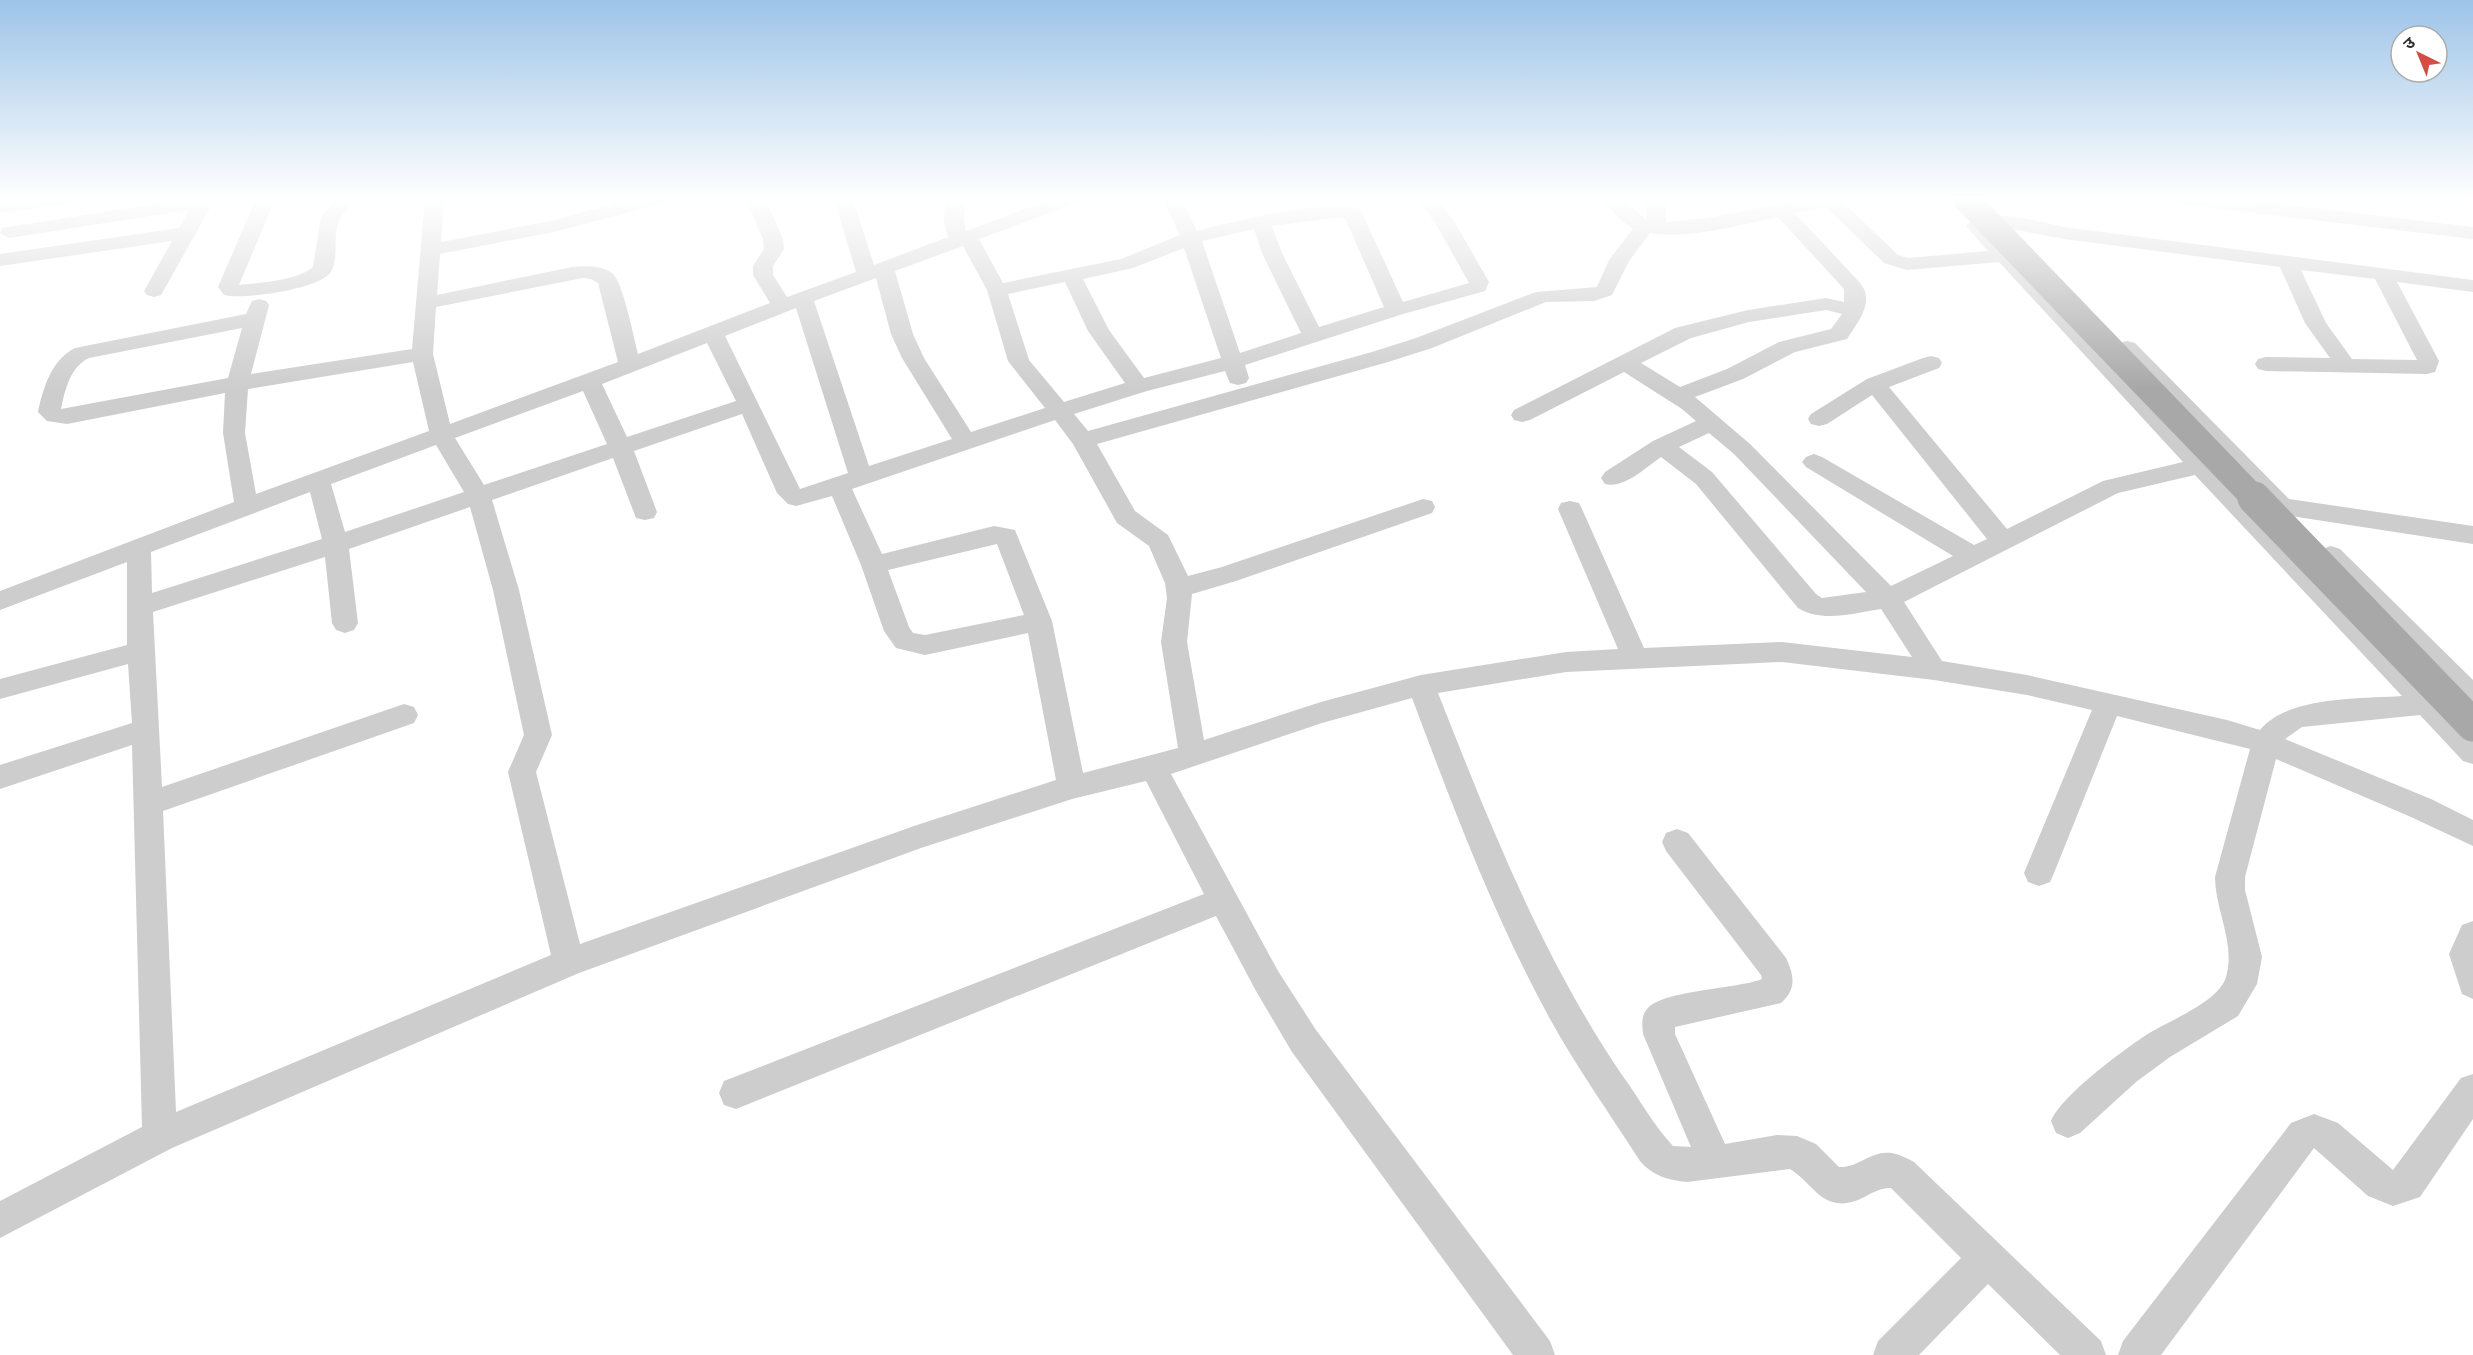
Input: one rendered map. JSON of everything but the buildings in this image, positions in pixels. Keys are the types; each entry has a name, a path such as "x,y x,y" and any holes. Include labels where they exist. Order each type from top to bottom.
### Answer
{"main road":[{"path":"2027,262 2473,725"}],"street":[{"path":"154,291 169,262"},
{"path":"239,262 228,287 236,291 307,279 320,274 324,262"},
{"path":"431,262 422,354 445,439 479,496 506,590 538,735 534,748 524,762 522,772 569,962"},
{"path":"765,262 763,275 793,302 874,565 897,631 905,641 925,645 1039,621"},
{"path":"872,262 913,358 966,443"},
{"path":"0,601 247,506 445,439 630,365 902,262"},
{"path":"979,262 997,290 1019,361 1083,440 1126,517 1159,541 1179,588 1174,642 1193,755"},
{"path":"997,290 1130,262"},
{"path":"1199,262 1244,393"},
{"path":"1277,262 1313,336"},
{"path":"1374,262 1396,310"},
{"path":"713,333 792,496 805,496 1139,386 1233,362 1396,310 1474,290 1480,285 1467,262"},
{"path":"1083,440 1391,353 1543,296 1594,295 1605,291 1618,262"},
{"path":"1678,396 1735,374 1787,347 1839,334 1855,311 1854,288 1830,262"},
{"path":"1901,262 1928,262"},
{"path":"2008,262 2473,753"},
{"path":"2043,262 2473,697"},
{"path":"2283,262 2473,286"},
{"path":"2288,263 2316,323 2346,366"},
{"path":"428,303 572,273 602,273 608,281 630,365"},
{"path":"2266,364 2424,368 2429,365 2382,274"},
{"path":"1071,275 1099,331 1139,386"},
{"path":"247,506 233,416 243,357 264,287"},
{"path":"1522,415 1683,333 1748,316 1826,304 1855,311"},
{"path":"254,320 83,353 70,360 65,367 50,404 50,412 55,416 67,417 239,383 422,354"},
{"path":"1624,362 1678,396 1713,422 1888,599 1934,670"},
{"path":"1820,419 1875,384 1931,363"},
{"path":"589,381 621,448 645,512"},
{"path":"1875,384 2002,540"},
{"path":"138,607 336,544 749,404"},
{"path":"1614,478 1661,446 1713,422"},
{"path":"1661,446 1695,469 1704,478 1811,604 1821,607 1888,599 2111,487 2200,466"},
{"path":"1814,462 1974,557"},
{"path":"319,482 336,544 345,623"},
{"path":"2239,508 2282,506 2468,540"},
{"path":"1179,588 1227,575 1423,507"},
{"path":"1570,509 1635,659"},
{"path":"874,565 1000,535 1010,542 1039,621 1072,787"},
{"path":"139,549 138,607 146,729 160,1136"},
{"path":"0,689 140,651"},
{"path":"0,1220 160,1136 569,962 917,837 1072,787 1153,768 1321,713 1421,685 1566,663 1782,652 1934,670 2027,685 2227,731 2266,743 2421,808 2473,834"},
{"path":"1421,685 1480,837 1516,921 1562,1008 1652,1149 1662,1160 1679,1163 1715,1162 1790,1151 1806,1159 1827,1181 1837,1185 1849,1185 1882,1170 1895,1170 1902,1174 2087,1355"},
{"path":"2039,873 2108,704"},
{"path":"2068,1121 2132,1064 2227,1005 2241,984 2246,957 2230,890 2230,877 2266,743 2276,728 2286,721 2299,717 2426,704"},
{"path":"148,804 404,715"},
{"path":"0,777 146,729"},
{"path":"1153,768 1267,981 1304,1041 1536,1355"},
{"path":"1677,842 1775,968 1779,980 1777,988 1770,993 1665,1014 1658,1020 1659,1034 1715,1162"},
{"path":"736,1093 1223,900"},
{"path":"2473,935 2465,954 2473,984"},
{"path":"2137,1355 2303,1135 2309,1131 2326,1135 2381,1183 2393,1188 2407,1184 2473,1090"},
{"path":"1892,1355 1987,1258"}]}
